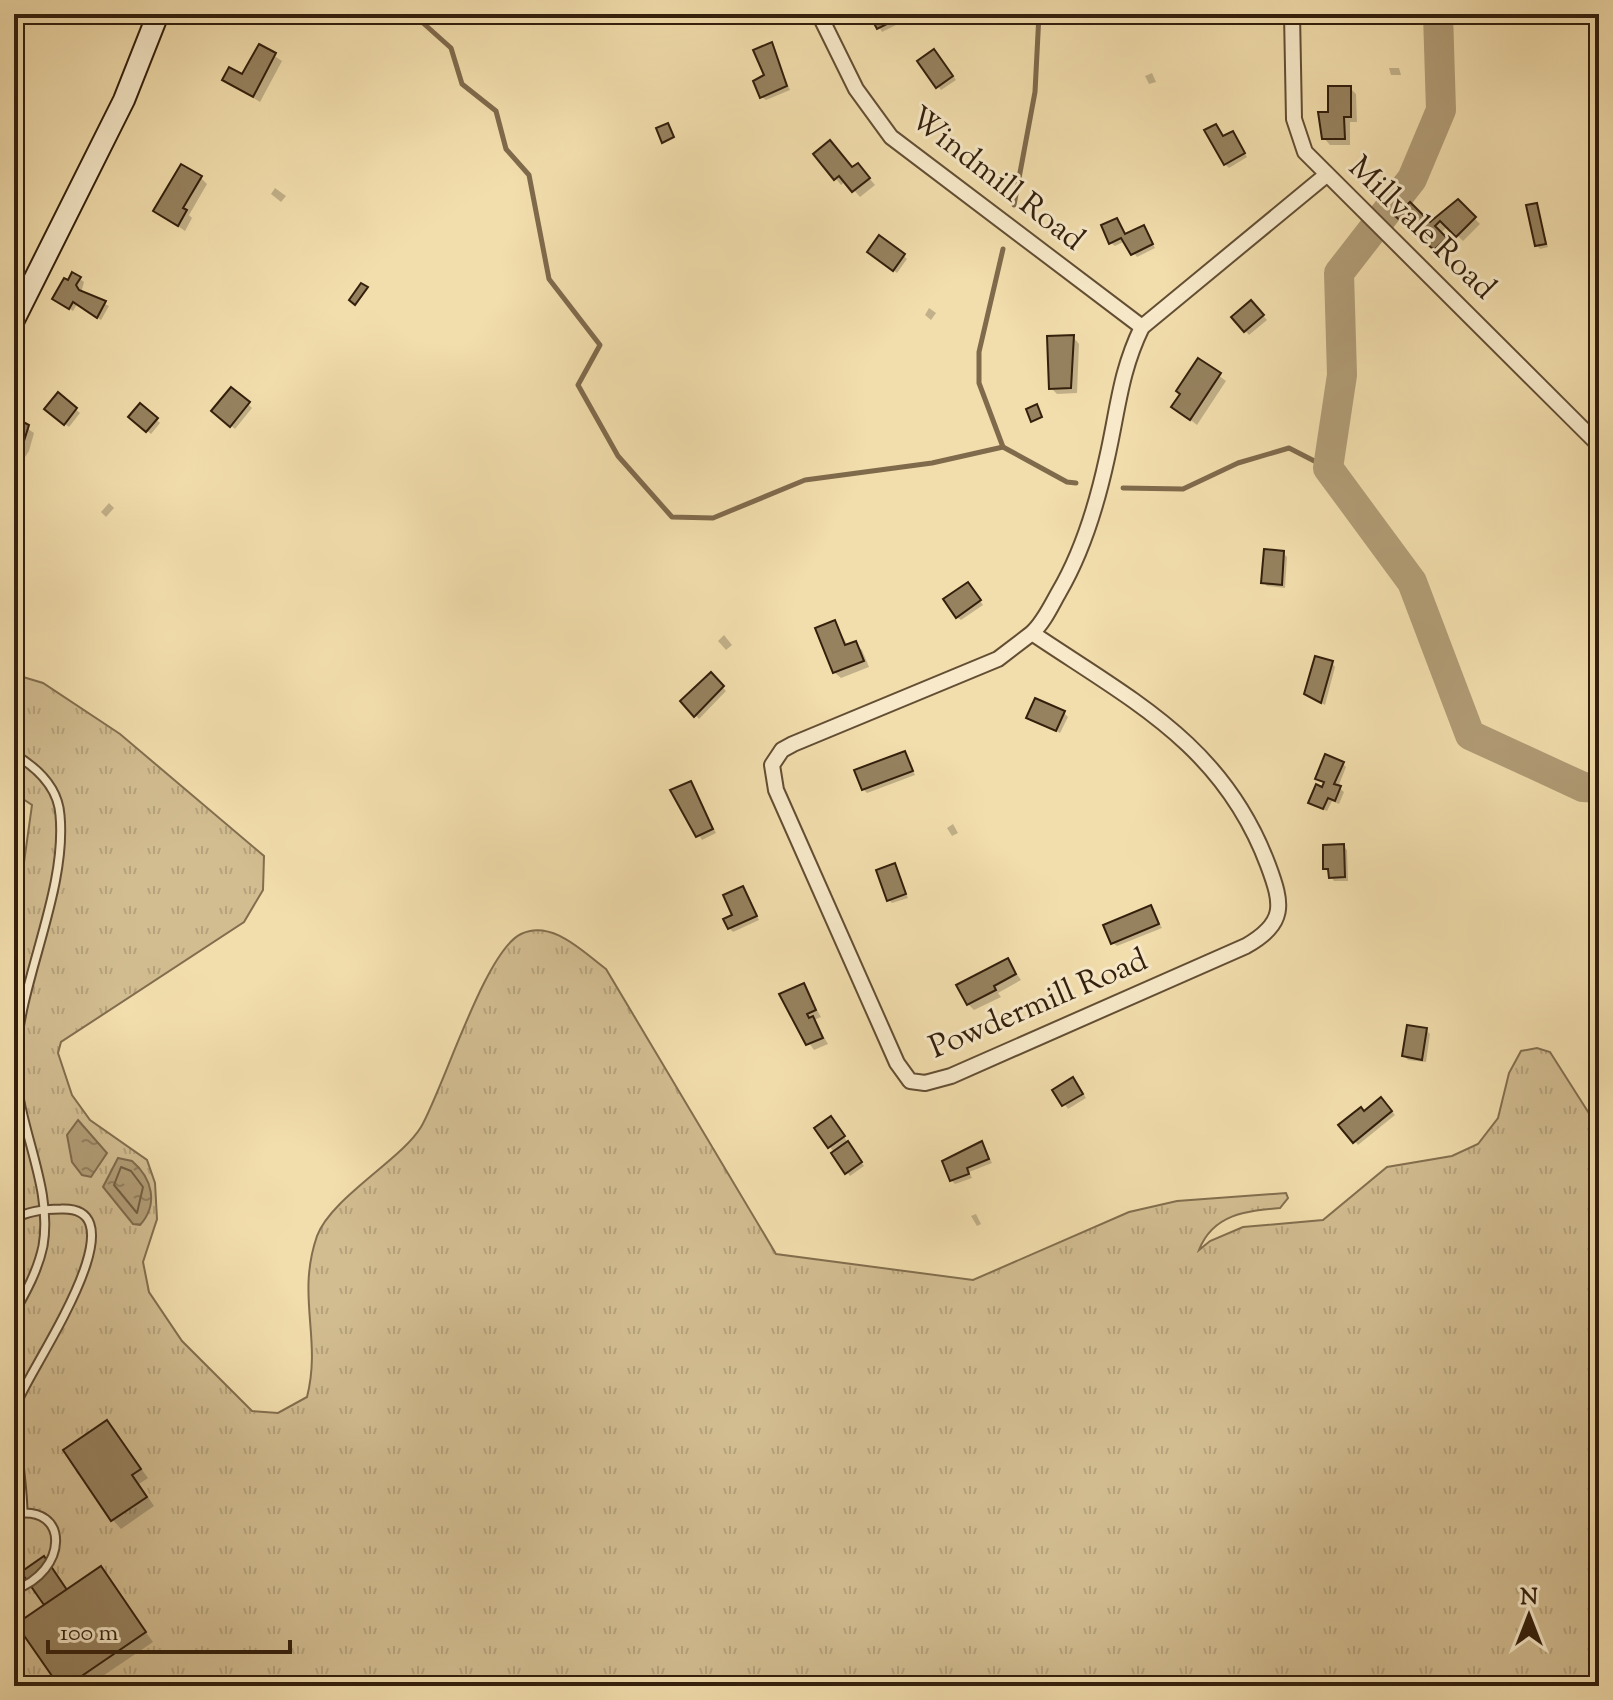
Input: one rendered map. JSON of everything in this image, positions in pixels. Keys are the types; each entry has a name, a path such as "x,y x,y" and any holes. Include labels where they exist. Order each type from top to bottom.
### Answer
{"street":[{"path":"14,320 124,100 158,14"},
{"name":"Windmill Road","path":"819,14 856,89 891,137 1142,327"},
{"name":"Millvale Road","path":"1292,14 1294,119 1305,152 1325,176 1599,445"},
{"name":"Powdermill Road","path":"1032,633 1147,710 1204,756 1227,784 1266,858 1279,893 1278,916 1273,927 1246,946 951,1076 925,1083 910,1081 897,1063 797,840 776,790 772,765 782,750 793,744 998,659 1032,633 1066,580 1091,519 1108,455 1117,394 1127,358 1142,327 1325,176"}],"lane":[{"path":"14,754 45,779 56,798 60,815 53,879 20,1026 16,1059 21,1108 43,1210 41,1256 14,1313"},
{"path":"14,1219 43,1210 67,1208 80,1214 88,1225 90,1241 71,1307 18,1402 23,1513"},
{"path":"14,1514 23,1513 47,1522 54,1533 56,1552 47,1569 14,1590"}],"green space":[{"path":"23,677 43,683 120,734 264,856 263,890 244,922 61,1042 58,1053 72,1095 90,1120 147,1160 155,1183 157,1219 143,1262 149,1292 182,1341 252,1411 278,1413 307,1397 312,1356 309,1279 317,1236 336,1207 399,1152 421,1127 493,966 507,946 521,934 533,930 555,934 577,946 606,969 776,1254 973,1280 1129,1212 1177,1201 1286,1193 1288,1198 1280,1208 1243,1213 1222,1222 1205,1238 1199,1250 1210,1241 1243,1227 1323,1220 1387,1167 1452,1156 1478,1144 1498,1118 1509,1073 1521,1051 1537,1048 1550,1052 1599,1129 1599,1686 14,1686 14,934 32,805 14,793 14,681"}],"water":[{"path":"78,1120 107,1153 91,1177 82,1175 72,1162 67,1135"},
{"path":"118,1158 132,1161 139,1168 151,1192 150,1209 140,1225 133,1224 103,1187"}],"building":[{"path":"869,14 902,14 903,16 877,29"},
{"path":"772,42 787,86 760,98 753,81 764,75 753,50"},
{"path":"259,44 276,53 253,97 222,80 229,67 242,74"},
{"path":"934,49 953,76 936,88 917,61"},
{"path":"1328,86 1351,86 1351,117 1344,117 1345,139 1322,139 1318,112 1328,112"},
{"path":"668,123 674,137 662,143 656,128"},
{"path":"1216,124 1223,136 1233,131 1245,153 1224,165 1204,130"},
{"path":"830,140 852,167 858,163 870,178 852,192 839,176 834,180 813,154"},
{"path":"181,164 202,176 183,208 187,210 178,226 153,211"},
{"path":"1458,199 1476,217 1456,237 1440,221 1435,226 1447,238 1434,250 1395,216 1410,202 1430,222"},
{"path":"1537,203 1546,244 1535,246 1526,205"},
{"path":"1117,218 1125,234 1144,225 1153,244 1131,255 1121,238 1109,244 1101,225"},
{"path":"879,235 905,254 893,271 867,252"},
{"path":"72,272 81,277 76,285 79,290 106,301 97,318 73,302 69,309 52,299 64,278 68,280"},
{"path":"361,283 368,287 355,305 349,300"},
{"path":"1251,300 1264,315 1244,332 1231,317"},
{"path":"1074,335 1071,388 1049,389 1047,336"},
{"path":"1198,358 1221,373 1190,420 1171,407 1180,394 1176,391"},
{"path":"231,387 250,402 230,427 211,411"},
{"path":"58,392 77,408 64,425 44,409"},
{"path":"140,403 158,418 146,432 128,417"},
{"path":"1037,404 1042,417 1031,422 1026,409"},
{"path":"14,417 29,425 14,459"},
{"path":"1264,549 1284,551 1282,585 1261,583"},
{"path":"968,582 981,600 956,618 943,599"},
{"path":"835,620 845,645 856,641 864,661 833,673 815,628"},
{"path":"1315,656 1333,661 1321,703 1304,694"},
{"path":"711,672 724,686 694,717 680,701"},
{"path":"1035,698 1065,711 1056,731 1026,718"},
{"path":"905,751 913,771 862,790 854,770"},
{"path":"1325,754 1344,762 1334,784 1341,786 1335,801 1328,798 1323,809 1308,803 1316,784 1322,787 1324,782 1315,779"},
{"path":"691,781 713,829 696,837 670,790"},
{"path":"1344,844 1345,877 1329,878 1328,869 1323,869 1323,845"},
{"path":"895,863 906,894 887,901 876,870"},
{"path":"743,886 757,916 728,929 723,919 732,915 723,895"},
{"path":"1151,905 1159,924 1111,944 1103,925"},
{"path":"1008,958 1016,974 994,986 996,990 967,1005 956,985"},
{"path":"804,983 816,1010 807,1014 809,1018 813,1016 823,1038 806,1045 779,994"},
{"path":"1407,1025 1427,1028 1422,1060 1402,1056"},
{"path":"1073,1077 1083,1094 1062,1106 1052,1090"},
{"path":"1381,1097 1392,1111 1353,1143 1338,1125 1361,1107 1364,1111"},
{"path":"831,1116 845,1136 828,1148 814,1128"},
{"path":"848,1141 862,1162 845,1174 831,1153"},
{"path":"982,1141 989,1159 967,1168 969,1174 950,1181 942,1161"},
{"path":"107,1420 141,1469 132,1475 147,1497 111,1521 63,1450"},
{"path":"44,1556 67,1590 44,1605 21,1572"},
{"path":"101,1566 146,1632 67,1686 59,1686 16,1624"}],"waterway":[{"path":"413,14 451,48 462,84 496,111 506,149 529,175 549,279 600,345 578,385 618,456 672,517 713,518 805,480 932,463 1003,447 1067,482 1076,483"},
{"path":"1014,205 1035,92 1039,14"},
{"path":"1438,14 1441,110 1412,179 1339,273 1342,375 1328,468 1412,582 1470,735 1583,787 1599,788"},
{"path":"1003,249 979,352 979,383 1003,447"},
{"path":"1123,488 1183,489 1238,463 1289,448 1328,468"}]}
